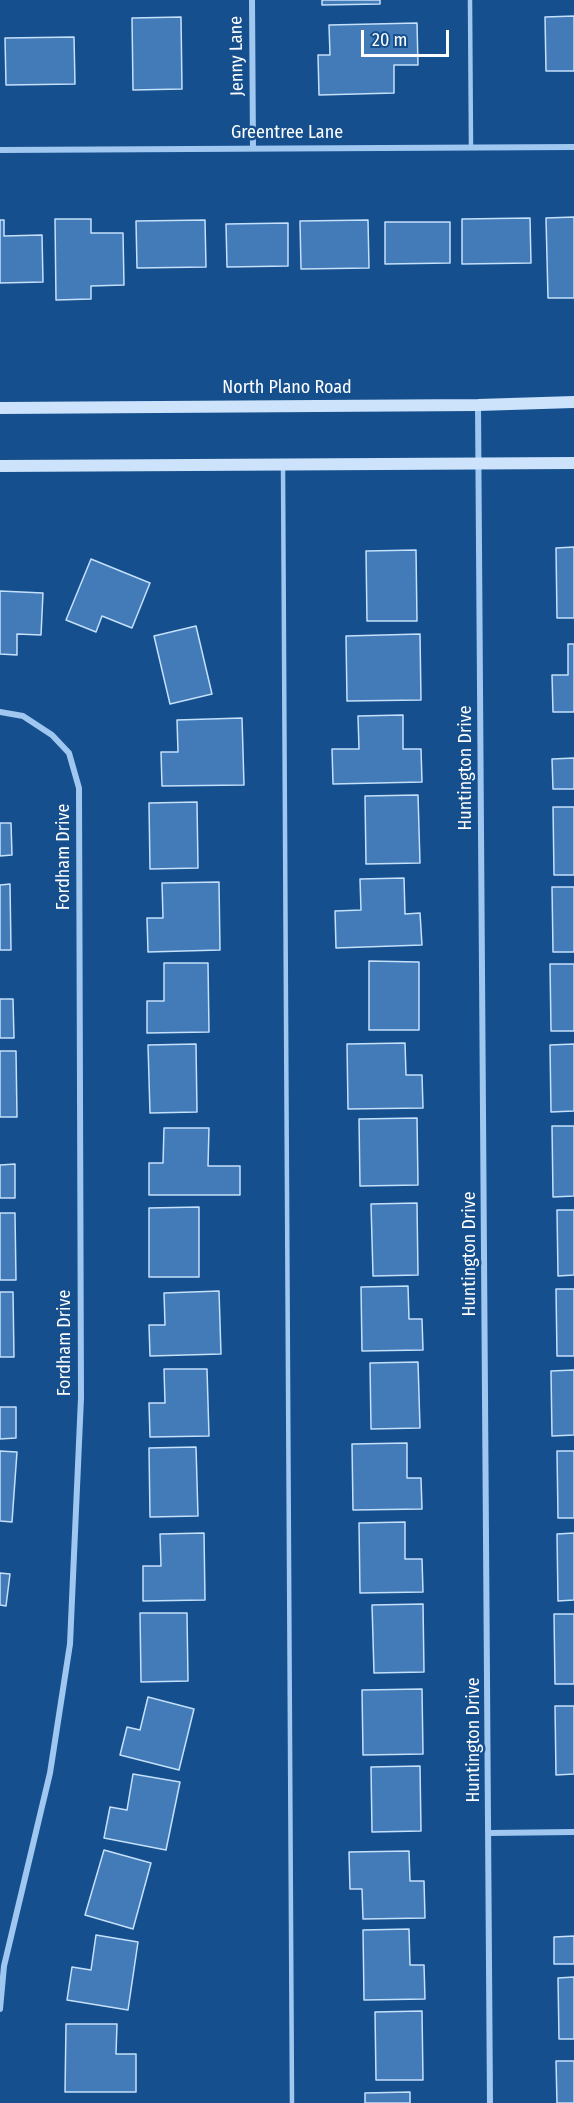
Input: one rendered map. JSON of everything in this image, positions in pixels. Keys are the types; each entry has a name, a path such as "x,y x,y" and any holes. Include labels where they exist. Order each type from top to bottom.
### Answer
{"main road":[{"name":"North Plano Road","path":"0,408 478,405 574,402"},
{"path":"0,466 574,463"}],"street":[{"name":"Jenny Lane","path":"252,0 253,148"},
{"name":"Greentree Lane","path":"0,150 574,147"},
{"name":"Huntington Drive","path":"478,405 490,2103"},
{"name":"Fordham Drive","path":"0,712 23,717 52,735 69,753 79,788 81,1386 70,1644 50,1773 4,1966 0,2009"},
{"path":"489,1833 574,1832"}],"lane":[{"path":"470,0 471,147"},
{"path":"283,465 292,2103"}],"building":[{"path":"322,0 380,0 380,4 322,5"},
{"path":"574,16 574,71 546,71 545,17"},
{"path":"181,17 182,89 133,90 132,18"},
{"path":"417,23 418,65 394,65 394,93 319,95 318,55 330,55 329,25"},
{"path":"74,37 75,84 6,85 5,38"},
{"path":"574,217 574,298 548,298 546,218"},
{"path":"530,218 531,263 462,264 462,219"},
{"path":"55,219 91,219 91,233 123,233 124,285 91,286 91,299 56,300"},
{"path":"0,220 4,220 4,236 42,235 43,282 0,283"},
{"path":"205,220 206,267 137,268 136,221"},
{"path":"368,220 369,268 301,269 300,221"},
{"path":"385,222 450,222 450,263 385,264"},
{"path":"288,223 288,266 227,267 226,224"},
{"path":"574,547 574,618 557,618 556,548"},
{"path":"416,550 417,621 367,621 366,551"},
{"path":"91,559 150,583 132,628 102,616 96,632 66,620"},
{"path":"0,591 43,593 41,635 17,634 17,655 0,654"},
{"path":"196,626 212,694 170,704 154,636"},
{"path":"420,634 421,700 347,701 346,636"},
{"path":"568,644 574,644 574,712 553,712 552,675 568,675"},
{"path":"403,715 403,749 421,749 422,782 333,784 332,749 359,749 358,716"},
{"path":"242,718 244,785 162,786 161,752 178,752 177,720"},
{"path":"574,758 574,789 553,789 552,759"},
{"path":"418,795 420,863 366,864 365,796"},
{"path":"197,802 198,868 150,869 149,803"},
{"path":"553,807 574,807 574,875 554,875"},
{"path":"0,823 11,823 12,855 0,856"},
{"path":"404,878 405,914 420,913 422,945 336,948 335,911 361,910 360,879"},
{"path":"219,882 220,950 148,952 147,918 163,918 162,883"},
{"path":"10,884 11,950 0,950 0,885"},
{"path":"552,887 574,887 574,952 553,952"},
{"path":"369,961 419,962 419,1030 369,1030"},
{"path":"164,963 208,963 209,1032 147,1033 147,1001 164,1001"},
{"path":"550,964 574,964 574,1031 551,1031"},
{"path":"0,999 13,999 14,1038 0,1038"},
{"path":"405,1043 406,1075 422,1075 423,1108 348,1109 347,1044"},
{"path":"196,1044 197,1112 150,1113 148,1045"},
{"path":"574,1044 574,1111 551,1112 550,1045"},
{"path":"0,1051 16,1051 17,1117 0,1117"},
{"path":"417,1118 418,1185 360,1186 359,1119"},
{"path":"552,1126 574,1126 574,1196 553,1197"},
{"path":"164,1128 209,1128 208,1166 240,1166 240,1195 149,1195 149,1163 163,1163"},
{"path":"15,1164 15,1198 0,1198 0,1165"},
{"path":"417,1203 418,1275 373,1276 371,1204"},
{"path":"199,1207 199,1277 149,1277 149,1208"},
{"path":"557,1210 574,1210 574,1275 558,1276"},
{"path":"0,1213 15,1213 16,1280 0,1280"},
{"path":"408,1286 409,1319 422,1319 423,1350 362,1351 361,1287"},
{"path":"556,1289 574,1289 574,1356 557,1356"},
{"path":"219,1291 221,1354 150,1356 149,1325 165,1325 164,1293"},
{"path":"0,1292 13,1292 14,1357 0,1357"},
{"path":"418,1362 420,1428 371,1429 370,1363"},
{"path":"164,1369 207,1369 209,1436 150,1437 149,1403 165,1403"},
{"path":"574,1370 574,1435 552,1436 551,1371"},
{"path":"0,1407 16,1407 16,1438 0,1439"},
{"path":"407,1443 407,1478 421,1478 422,1509 353,1510 352,1444"},
{"path":"196,1447 198,1516 150,1517 149,1448"},
{"path":"0,1451 17,1452 12,1522 0,1521"},
{"path":"557,1451 574,1451 574,1518 558,1518"},
{"path":"405,1522 405,1559 422,1559 423,1592 360,1593 359,1523"},
{"path":"204,1533 205,1600 143,1601 143,1566 161,1566 160,1534"},
{"path":"574,1533 574,1600 558,1601 557,1534"},
{"path":"0,1573 10,1574 6,1606 0,1605"},
{"path":"423,1604 424,1672 374,1673 372,1605"},
{"path":"140,1613 187,1613 188,1681 141,1682"},
{"path":"554,1614 574,1614 574,1684 555,1684"},
{"path":"422,1689 423,1754 363,1755 362,1690"},
{"path":"148,1697 194,1709 179,1770 120,1755 127,1727 140,1730"},
{"path":"555,1706 574,1706 574,1774 556,1775"},
{"path":"420,1766 421,1831 372,1832 371,1767"},
{"path":"133,1774 180,1782 166,1850 104,1838 110,1807 127,1810"},
{"path":"104,1850 151,1863 133,1929 85,1915"},
{"path":"409,1851 410,1881 424,1881 425,1918 363,1919 362,1889 350,1889 349,1852"},
{"path":"409,1929 410,1965 424,1965 425,1999 364,2000 363,1930"},
{"path":"96,1935 138,1942 128,2010 67,2000 72,1967 91,1970"},
{"path":"574,1936 574,1964 554,1964 554,1937"},
{"path":"574,1977 574,2039 559,2039 558,1978"},
{"path":"422,2011 423,2080 376,2080 375,2012"},
{"path":"66,2024 117,2024 116,2054 136,2054 136,2092 65,2092"},
{"path":"556,2061 574,2061 574,2103 557,2103"},
{"path":"410,2092 410,2103 365,2103 365,2093"}]}
